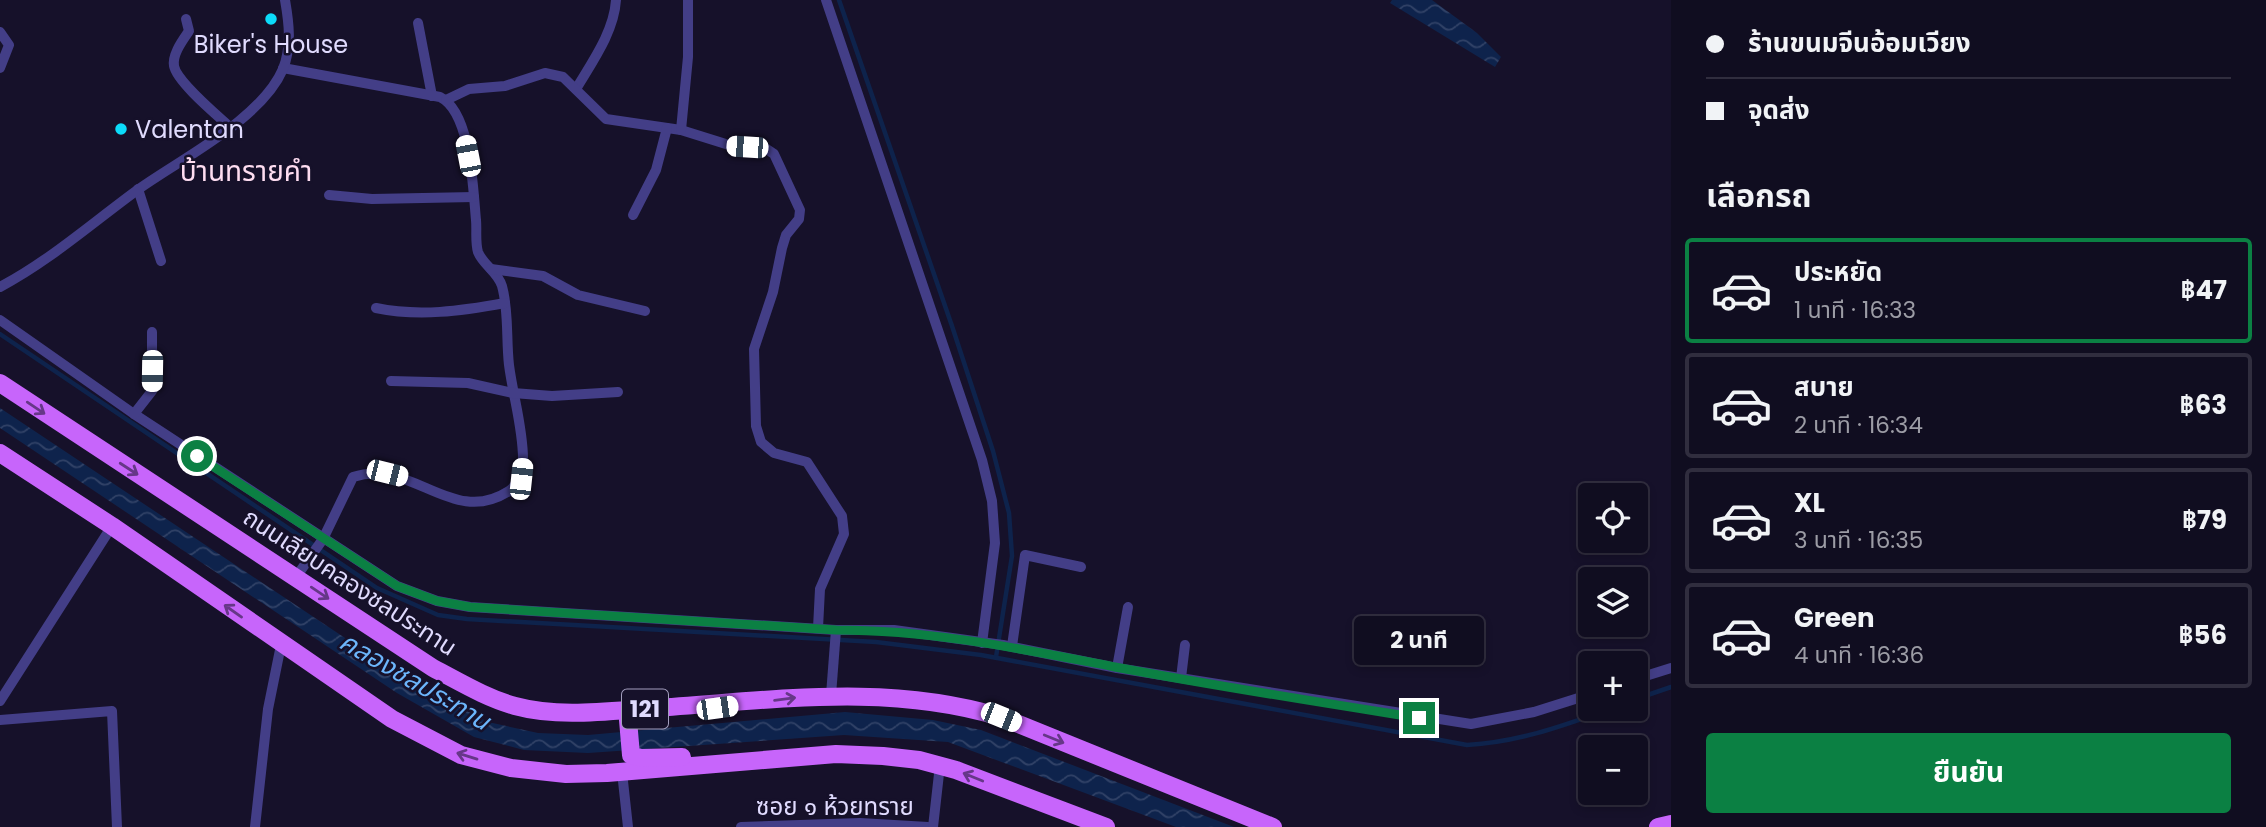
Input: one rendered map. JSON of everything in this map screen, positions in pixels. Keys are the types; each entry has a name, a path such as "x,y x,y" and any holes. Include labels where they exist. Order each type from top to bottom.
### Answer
{"main road":[{"name":"ถนนเลียบคลองชลประทาน","path":"0,383 433,668 485,695 518,706 567,712 603,712 831,695 884,696 961,705 1001,717 1273,827"},
{"path":"0,453 112,526 392,719 461,755 510,768 566,774 624,761 754,761 836,754 907,758 940,765 1106,827"},
{"path":"518,706 542,719 621,723 632,717 756,702"},
{"path":"621,723 624,761"},
{"path":"1658,827 1671,824"}],"street":[{"path":"0,286 28,272 138,189 230,127 267,93 283,68 290,32 285,0"},
{"path":"576,89 602,44 615,11 616,0"},
{"path":"681,130 688,57 688,0"},
{"path":"825,0 984,470 992,501 995,543 982,643"},
{"path":"186,19 189,31 177,50 173,65 179,76 230,127"},
{"path":"418,23 432,96"},
{"path":"0,32 9,46 0,68"},
{"path":"283,68 432,96 446,100 455,110 463,129 474,197 477,251 500,278 505,303 513,393 523,458 521,479 509,491 466,503 441,496 414,480 387,473 366,473 353,477 321,542 296,577"},
{"path":"446,100 469,89 505,86 545,74 562,77 606,119 681,130 729,145 765,148 774,154 800,209 799,219 786,236 782,248 773,292 754,349 756,426 761,442 774,453 807,462 842,516 844,534 820,589 818,628"},
{"path":"633,215 656,170 667,128"},
{"path":"138,189 144,199 161,261"},
{"path":"329,195 372,199 474,197"},
{"path":"491,269 543,275 578,295 645,311"},
{"path":"376,308 395,312 446,313 505,303"},
{"path":"0,320 321,542 397,586 437,601 470,607 818,628 836,634 894,630 1007,646 1117,668 1471,724 1534,712 1578,698"},
{"path":"134,414 152,391 152,332"},
{"path":"391,381 468,383 513,393 552,396 618,392"},
{"path":"0,701 112,526"},
{"path":"1007,646 1025,555 1081,567"},
{"path":"1117,668 1128,607"},
{"path":"831,695 836,634"},
{"path":"255,827 268,709 281,645"},
{"path":"1181,678 1185,645"},
{"path":"1648,675 1671,668"},
{"path":"0,720 112,711 117,827"},
{"path":"624,761 628,827"},
{"path":"931,827 940,765"},
{"name":"ซอย ๑ ห้วยทราย","path":"741,827 860,824 931,827"}],"water":[{"path":"1392,0 1432,0 1477,33 1501,57 1495,67 1390,3"},
{"path":"0,408 408,680 488,722 538,733 588,735 845,712 933,720 981,730 1234,827 1176,827 948,742 844,735 588,753 524,750 474,737 397,693 0,428"}],"waterway":[{"path":"839,0 952,326 993,451 1009,513 1012,556 996,657"},
{"path":"0,334 377,588 438,615 467,619 876,642 981,655 1467,745 1522,737 1578,720"},
{"path":"1648,695 1671,687"}],"place":[{"name":"Biker's House","path":"271,19"},
{"name":"Valentan","path":"121,129"}],"district":[{"name":"บ้านทรายคำ","path":"246,171"}],"route":[{"path":"197,456 397,586 437,601 470,607 836,630 894,630 1012,646 1117,668 1419,718"}],"water label":[{"name":"คลองชลประทาน","path":"415,681"}]}
